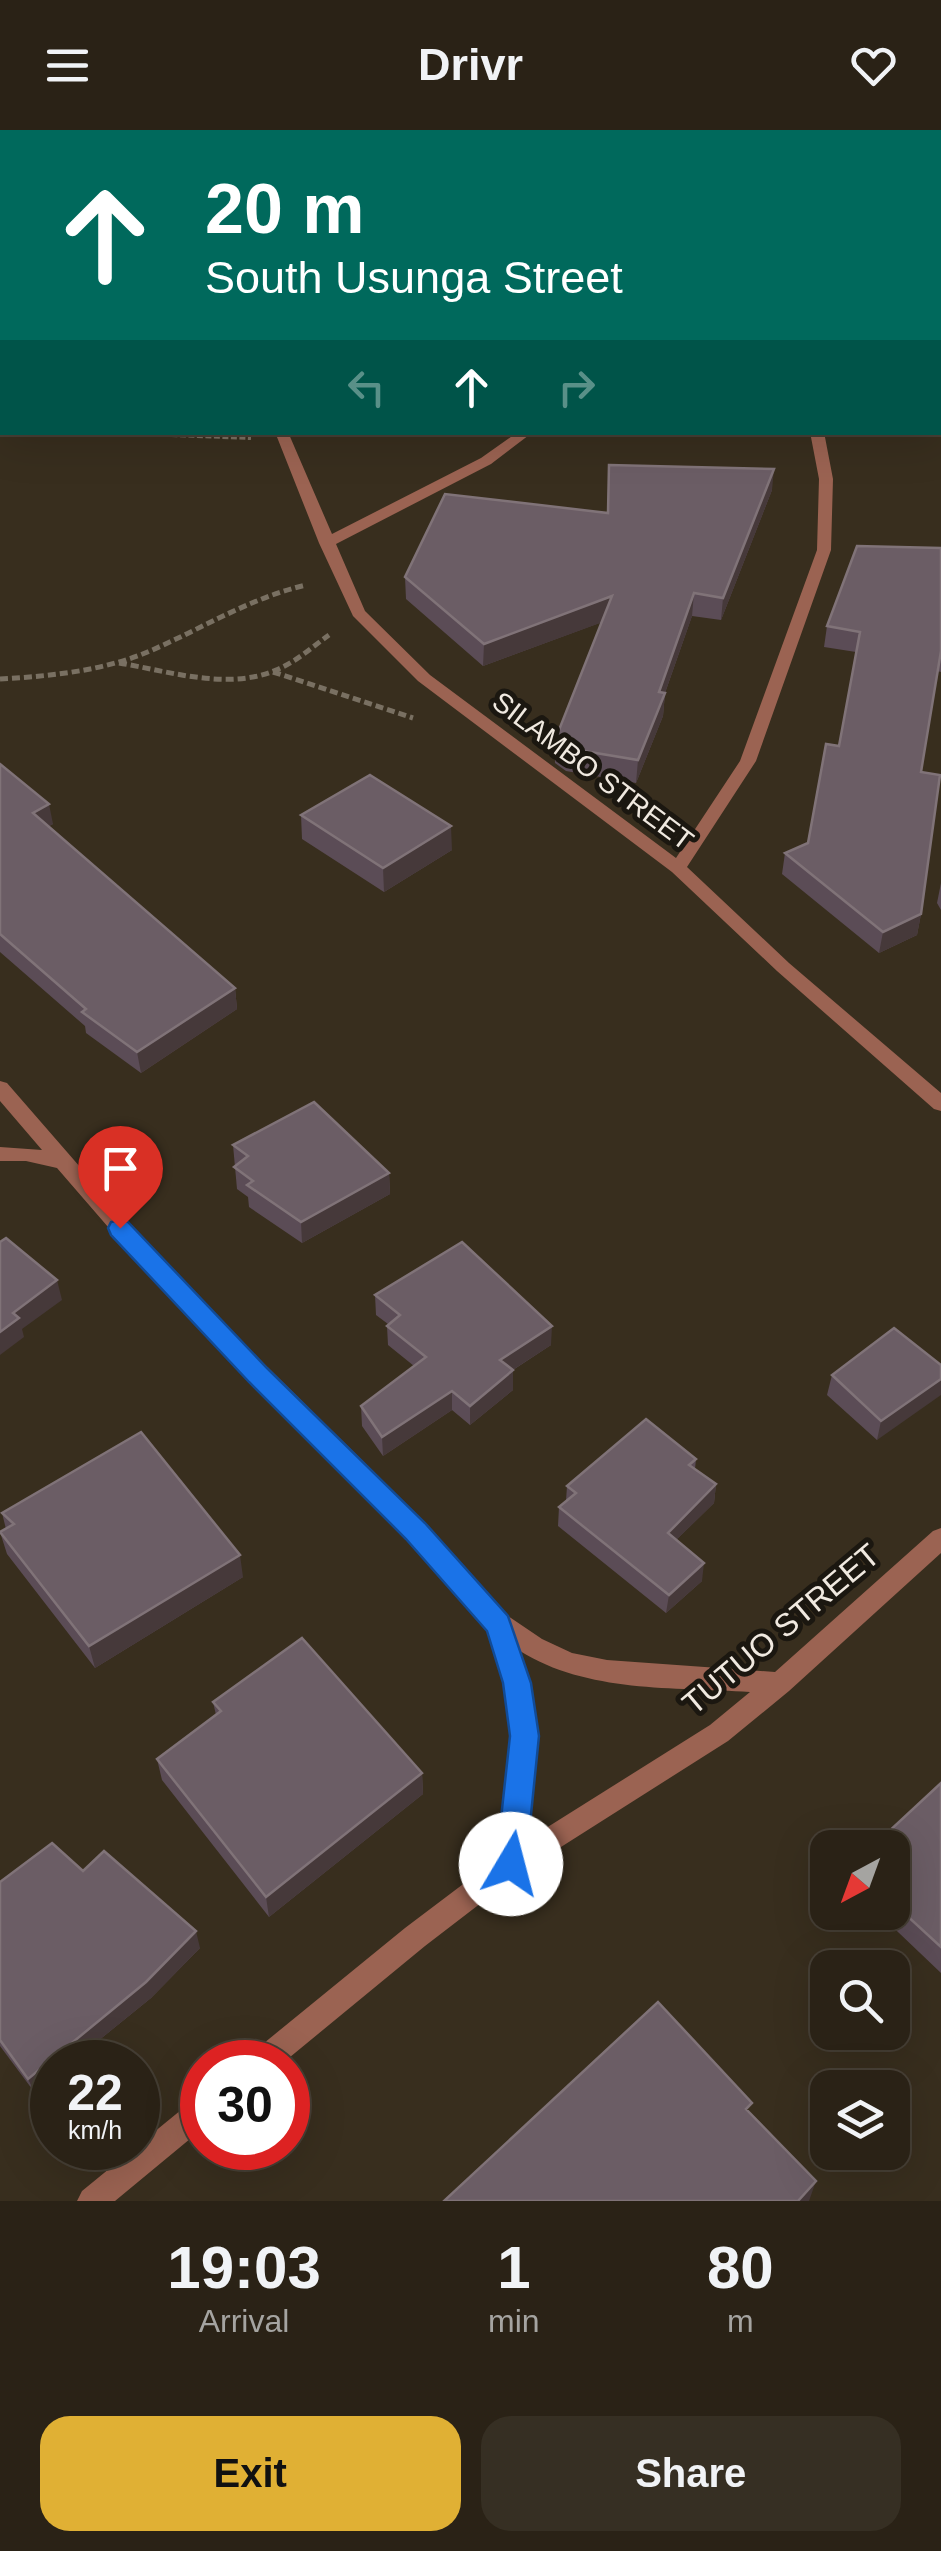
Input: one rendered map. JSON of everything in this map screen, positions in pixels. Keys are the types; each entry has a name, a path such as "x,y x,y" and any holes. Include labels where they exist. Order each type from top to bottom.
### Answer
{"street":[{"name":"SILAMBO STREET","path":"282,435 358,613 424,678 678,868 783,967 941,1104"},
{"path":"326,543 486,461 524,435"},
{"path":"678,868 748,761 824,550 826,479 818,435"},
{"path":"0,1088 168,1281 379,1493 499,1624 534,1647 570,1662 607,1671 780,1683"},
{"path":"0,1154 26,1154 60,1161"},
{"name":"TUTUO STREET","path":"290,2040 511,1864 719,1732 780,1683 941,1538"},
{"path":"499,1624 517,1683 524,1736 511,1864"},
{"path":"92,2201 180,2130"}],"path":[{"path":"148,435 282,435"},
{"path":"0,679 42,678 116,662 155,649 239,605 300,586 341,579"},
{"path":"116,662 231,677 272,672 358,613"},
{"path":"272,672 416,719"}],"building":[{"path":"609,465 774,469 723,598 694,593 659,692 665,693 638,760 566,748 555,740 612,596 484,644 405,577 445,494 608,513"},
{"path":"857,546 941,548 941,651 921,772 940,775 921,914 883,932 785,853 808,843 826,744 839,746 860,632 827,626"},
{"path":"0,764 49,804 33,813 235,988 137,1052 82,1012 86,1009 0,934"},
{"path":"370,775 451,826 383,868 301,815"},
{"path":"314,1102 389,1173 301,1222 247,1185 253,1181 234,1167 248,1156 233,1145"},
{"path":"6,1238 57,1280 13,1313 19,1318 0,1332 0,1242"},
{"path":"462,1242 552,1326 500,1360 513,1370 470,1406 452,1391 382,1437 361,1406 426,1357 387,1326 400,1315 375,1295"},
{"path":"894,1328 941,1365 941,1379 881,1421 832,1375"},
{"path":"646,1419 696,1459 689,1465 716,1484 668,1533 704,1563 669,1595 559,1507 576,1493 567,1486"},
{"path":"141,1432 240,1555 89,1646 0,1532 14,1524 2,1513"},
{"path":"302,1638 422,1773 266,1897 157,1759 221,1711 213,1702"},
{"path":"941,1783 941,1947 910,1919 910,1830 890,1830"},
{"path":"52,1843 83,1871 104,1851 196,1931 146,1982 75,2040 30,2040 28,2079 0,2040 0,1882"},
{"path":"658,2002 752,2103 746,2109 816,2181 798,2201 444,2201"}],"route":[{"path":"120,1228 258,1375 416,1531 499,1624 517,1683 524,1736 511,1864"}]}
